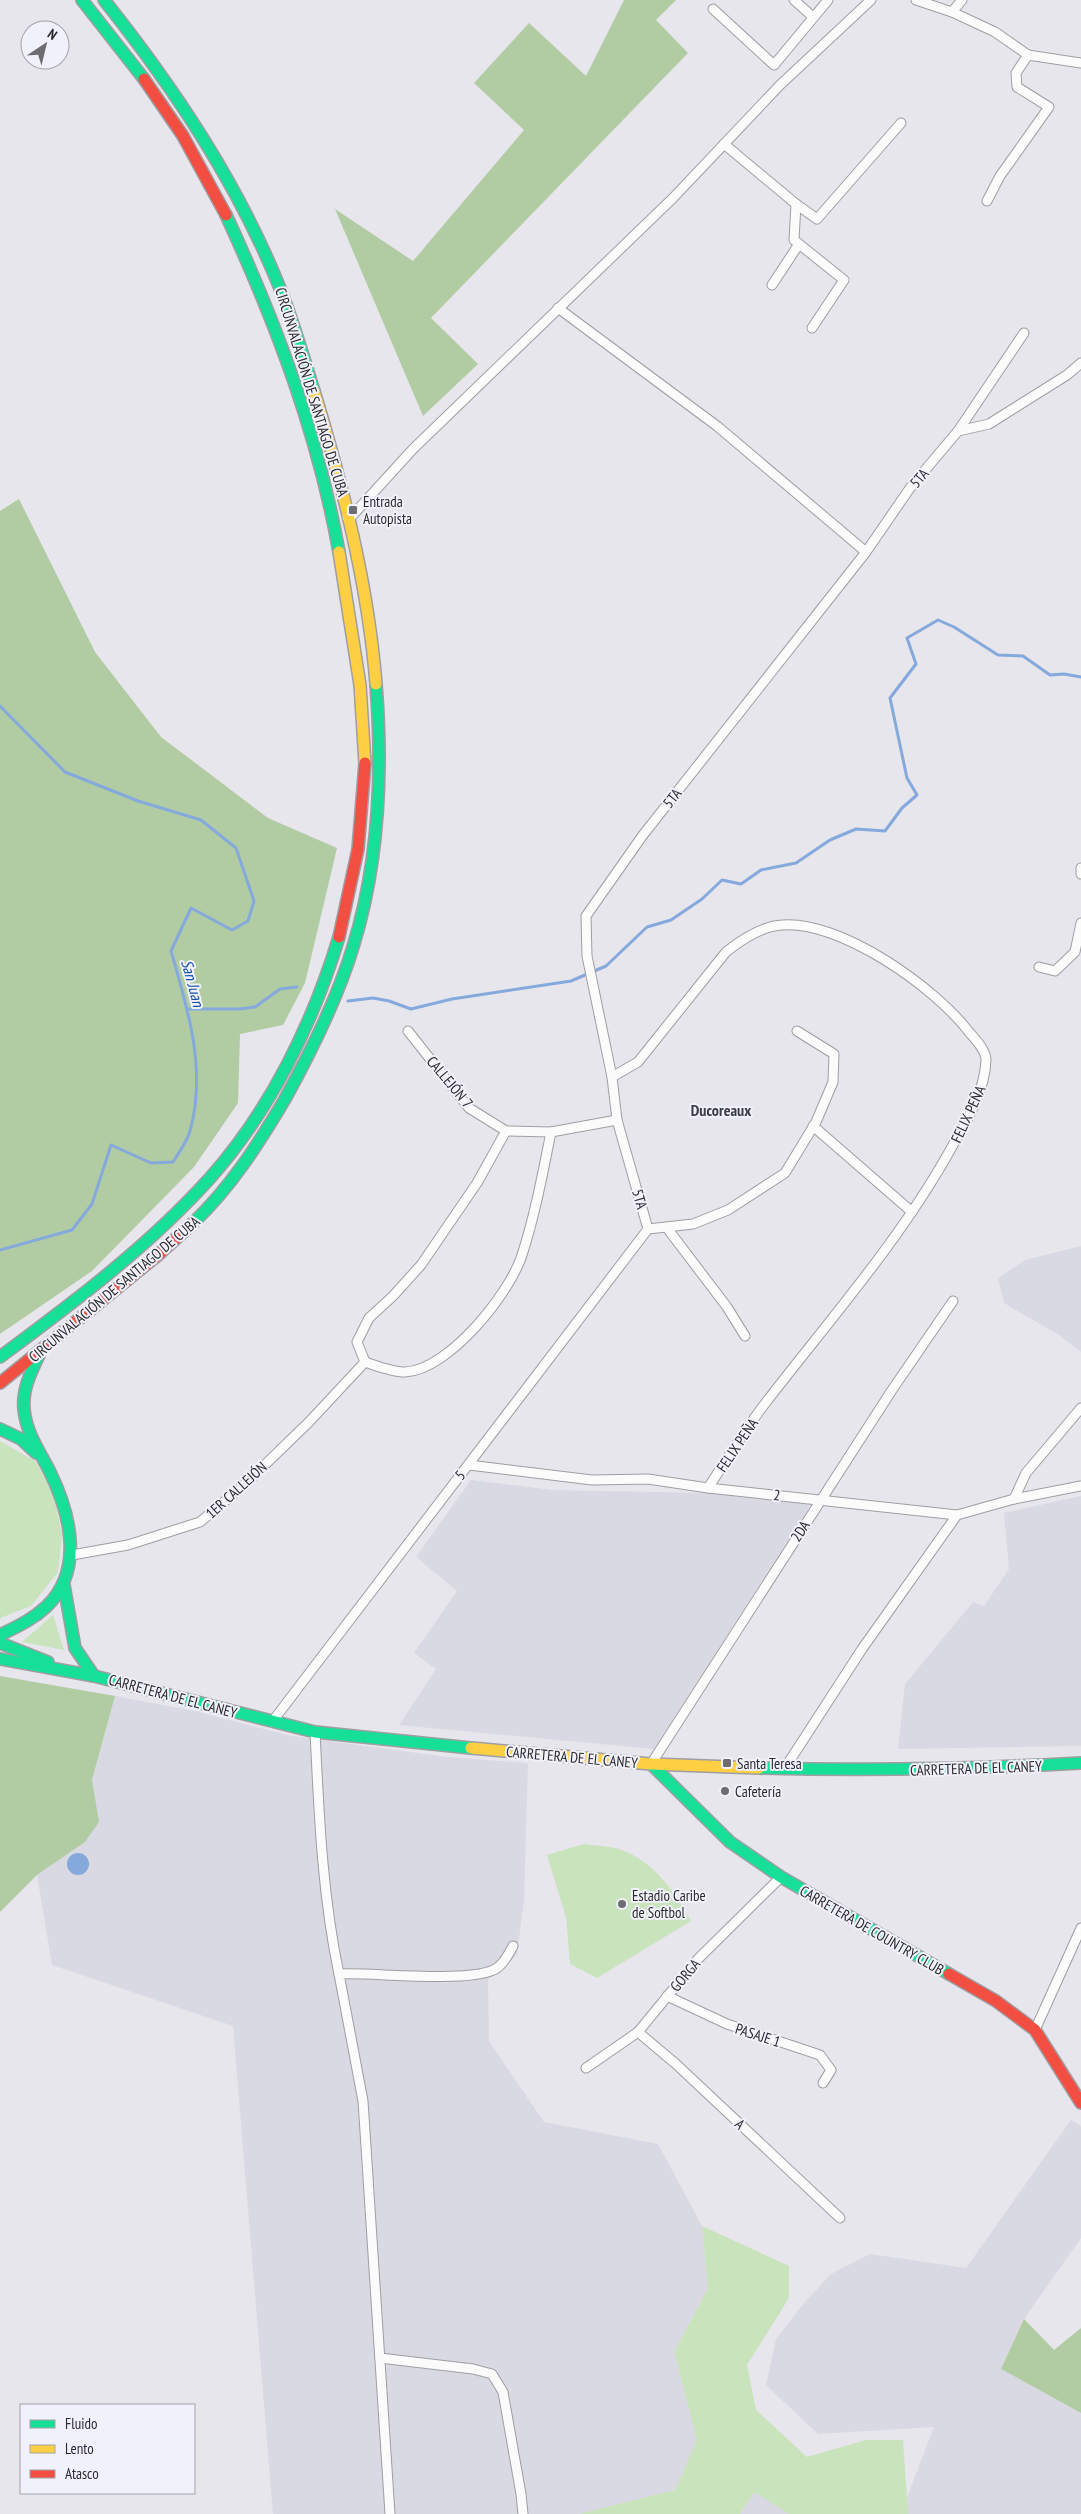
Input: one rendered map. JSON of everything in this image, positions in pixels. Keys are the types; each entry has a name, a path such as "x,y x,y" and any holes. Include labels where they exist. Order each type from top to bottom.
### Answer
{"main road":[{"name":"CIRCUNVALACIÓN DE SANTIAGO DE CUBA","path":"0,1357 80,1297 182,1209 247,1130 264,1104 313,1012 332,958 352,880 360,825 365,758 361,689 345,579 332,515 302,405 269,308 219,201 180,133 109,31 82,0"},
{"name":"CIRCUNVALACIÓN DE SANTIAGO DE CUBA","path":"0,1383 40,1353 177,1238 198,1219 233,1177 277,1112 328,1014 342,979 360,923 376,830 380,753 378,681 351,518 324,420 287,304 272,268 235,194 202,136 104,0"},
{"path":"0,1643 42,1612 64,1585 72,1555 64,1508 53,1477 40,1457 27,1425 23,1400 27,1381 40,1353"},
{"path":"0,1429 21,1439 40,1457"},
{"path":"64,1585 75,1648 94,1676"},
{"path":"0,1635 21,1626"},
{"name":"CARRETERA DE EL CANEY","path":"0,1643 71,1671"},
{"name":"CARRETERA DE EL CANEY","path":"0,1659 94,1676 315,1732 651,1764 853,1771 949,1770 1081,1763"},
{"name":"CARRETERA DE COUNTRY CLUB","path":"651,1764 730,1842 781,1877 996,2001 1035,2030 1081,2104"}],"street":[{"path":"794,0 814,17"},
{"path":"713,9 774,65 828,0"},
{"path":"332,515 351,518 413,449 674,198 780,85 871,0"},
{"path":"916,0 952,12 995,32 1028,56 1081,63"},
{"path":"952,12 962,0"},
{"path":"987,201 1000,176 1049,107 1017,87 1016,73 1028,56"},
{"path":"724,144 816,219 901,123"},
{"path":"796,204 794,240 844,280 812,328"},
{"path":"772,285 798,244"},
{"path":"558,308 717,426 866,552"},
{"name":"5TA","path":"648,1229 616,1120 612,1077 587,956 586,916 655,819 866,552 910,488 958,431 1024,333"},
{"path":"958,431 989,424 1067,376 1081,363"},
{"path":"1081,868 1081,874"},
{"path":"1039,967 1055,970 1075,952 1081,923"},
{"name":"FELIX PEÑA","path":"612,1077 638,1062 726,952 756,933 782,925 800,926 821,931 865,948 917,981 961,1020 986,1056 984,1078 966,1122 937,1174 864,1280 765,1403 708,1488"},
{"name":"CALLEJÓN 7","path":"408,1031 469,1108 506,1131"},
{"path":"648,1229 693,1224 728,1210 785,1173 813,1126 833,1082 834,1054 797,1032"},
{"path":"550,1132 522,1256 510,1279 473,1330 437,1361 422,1369 404,1372 365,1362 357,1342 369,1318 393,1296 421,1265 477,1183 506,1131 550,1132 616,1120"},
{"path":"813,1126 912,1212"},
{"path":"667,1228 727,1307 744,1336"},
{"name":"5","path":"272,1722 430,1512 469,1464 648,1229"},
{"name":"2DA","path":"651,1764 821,1499 953,1301"},
{"name":"1ER CALLEJÓN","path":"72,1555 128,1545 200,1522 244,1485 302,1429 365,1362"},
{"path":"1014,1499 1026,1473 1081,1408"},
{"name":"2","path":"469,1464 592,1480 648,1479 708,1488 821,1499 957,1516 1014,1499 1081,1486"},
{"path":"785,1768 862,1649 957,1516"},
{"path":"315,1732 319,1828 330,1932 363,2101 390,2514"},
{"name":"GORGA","path":"586,2068 638,2032 698,1959 781,1877"},
{"path":"1035,2030 1081,1928"},
{"path":"339,1974 429,1976 483,1974 497,1968 513,1946"},
{"name":"PASAJE 1","path":"667,1996 727,2024 820,2055 831,2070 822,2083"},
{"name":"A","path":"638,2032 676,2064 840,2218"},
{"path":"380,2358 473,2369 492,2374 503,2392 522,2494 523,2514"}],"shaded area":[{"path":"1081,1246 1081,1352 1059,1335 1004,1303 998,1278 1025,1260"},
{"path":"471,1480 553,1490 707,1493 812,1503 654,1749 399,1725 436,1669 414,1653 457,1591 416,1557"},
{"path":"1081,1496 1081,1746 898,1749 905,1684 973,1602 984,1606 1009,1569 1004,1513"},
{"path":"115,1696 195,1711 291,1736 448,1757 528,1763 524,1899 517,1955 488,1979 489,2041 544,2122 658,2144 702,2226 708,2288 674,2352 697,2440 676,2490 579,2514 273,2514 233,2026 52,1965 37,1875 85,1842 98,1822 92,1780"},
{"path":"1071,2120 1081,2126 1081,2238 1024,2319 1001,2369 1081,2413 1081,2514 908,2514 906,2500 934,2427 818,2434 766,2385 776,2339 805,2302 831,2274 870,2254 966,2268"},
{"path":"754,2492 784,2509 789,2514 740,2514"}],"green space":[{"path":"624,0 676,0 656,20 688,53 431,318 478,364 423,416 335,209 413,261 524,130 474,83 529,23 586,76"},
{"path":"19,499 95,652 161,737 268,818 337,848 305,983 283,1025 240,1034 238,1103 194,1167 92,1271 0,1334 0,511"},
{"path":"0,1441 35,1461 53,1490 62,1535 58,1572 31,1606 0,1618"},
{"path":"53,1615 64,1650 22,1642"},
{"path":"0,1676 115,1696 92,1780 99,1822 85,1842 37,1875 0,1912"},
{"name":"Estadio Caribe de Softbol","path":"584,1844 622,1850 644,1862 654,1870 678,1899 691,1921 597,1978 570,1964 566,1917 547,1855"},
{"path":"702,2226 789,2266 789,2298 747,2365 756,2410 807,2457 866,2440 903,2440 908,2514 789,2514 754,2492 740,2514 579,2514 675,2490 697,2440 674,2352 708,2288"},
{"path":"1024,2319 1054,2350 1081,2328 1081,2413 1001,2369"}],"water":[{"path":"78,1853 86,1856 89,1864 86,1872 78,1875 70,1872 67,1864 70,1856"}],"waterway":[{"path":"348,1001 373,998 389,1001 411,1009 452,999 571,981 606,966 647,927 671,920 702,899 722,880 741,884 761,870 796,863 830,840 856,829 885,831 902,808 917,795 907,778 890,698 916,664 907,638 938,620 954,627 998,655 1023,656 1050,675 1064,674 1081,677"},
{"name":"San Juan","path":"0,706 65,772 138,801 201,820 236,848 254,901 248,921 232,930 191,908 171,951 189,1018 196,1063 197,1086 190,1131 173,1162 151,1163 111,1145 92,1204 72,1230 0,1250"},
{"path":"187,1009 239,1009 255,1007 280,989 297,987"}],"traffic: fast":[{"path":"82,0 144,79"},
{"path":"104,0 179,102 224,173 244,210 284,299 314,391"},
{"path":"226,215 262,297 293,380 320,465 339,552"},
{"path":"193,1223 232,1180 285,1099 332,1005 347,967 362,915 374,850 379,784 376,684"},
{"path":"0,1357 110,1273 186,1203 232,1152 270,1095 303,1033 339,937"},
{"path":"0,1635 30,1619 46,1607 58,1593 66,1577 70,1560 70,1542 64,1506 50,1472 30,1434 25,1418 24,1395 39,1355"},
{"path":"0,1429 21,1439 36,1453"},
{"path":"64,1585 75,1648 94,1676"},
{"path":"0,1643 48,1662"},
{"path":"0,1659 94,1676 315,1732 471,1748"},
{"path":"759,1768 920,1769 1081,1763"},
{"path":"651,1764 730,1842 781,1877 949,1974"}],"traffic: slow":[{"path":"314,391 335,463 361,573 376,684"},
{"path":"339,552 360,685 365,763"},
{"path":"471,1748 651,1764 759,1768"}],"traffic: jam":[{"path":"144,79 183,136 226,215"},
{"path":"339,937 358,849 365,763"},
{"path":"0,1383 158,1255 193,1223"},
{"path":"949,1974 996,2001 1035,2030 1081,2103"}],"place":[{"name":"Entrada Autopista","path":"353,510"},
{"name":"Santa Teresa","path":"727,1763"},
{"name":"Cafetería","path":"725,1791"},
{"name":"Estadio Caribe de Softbol","path":"622,1904"}],"district":[{"name":"Ducoreaux","path":"721,1110"}]}
